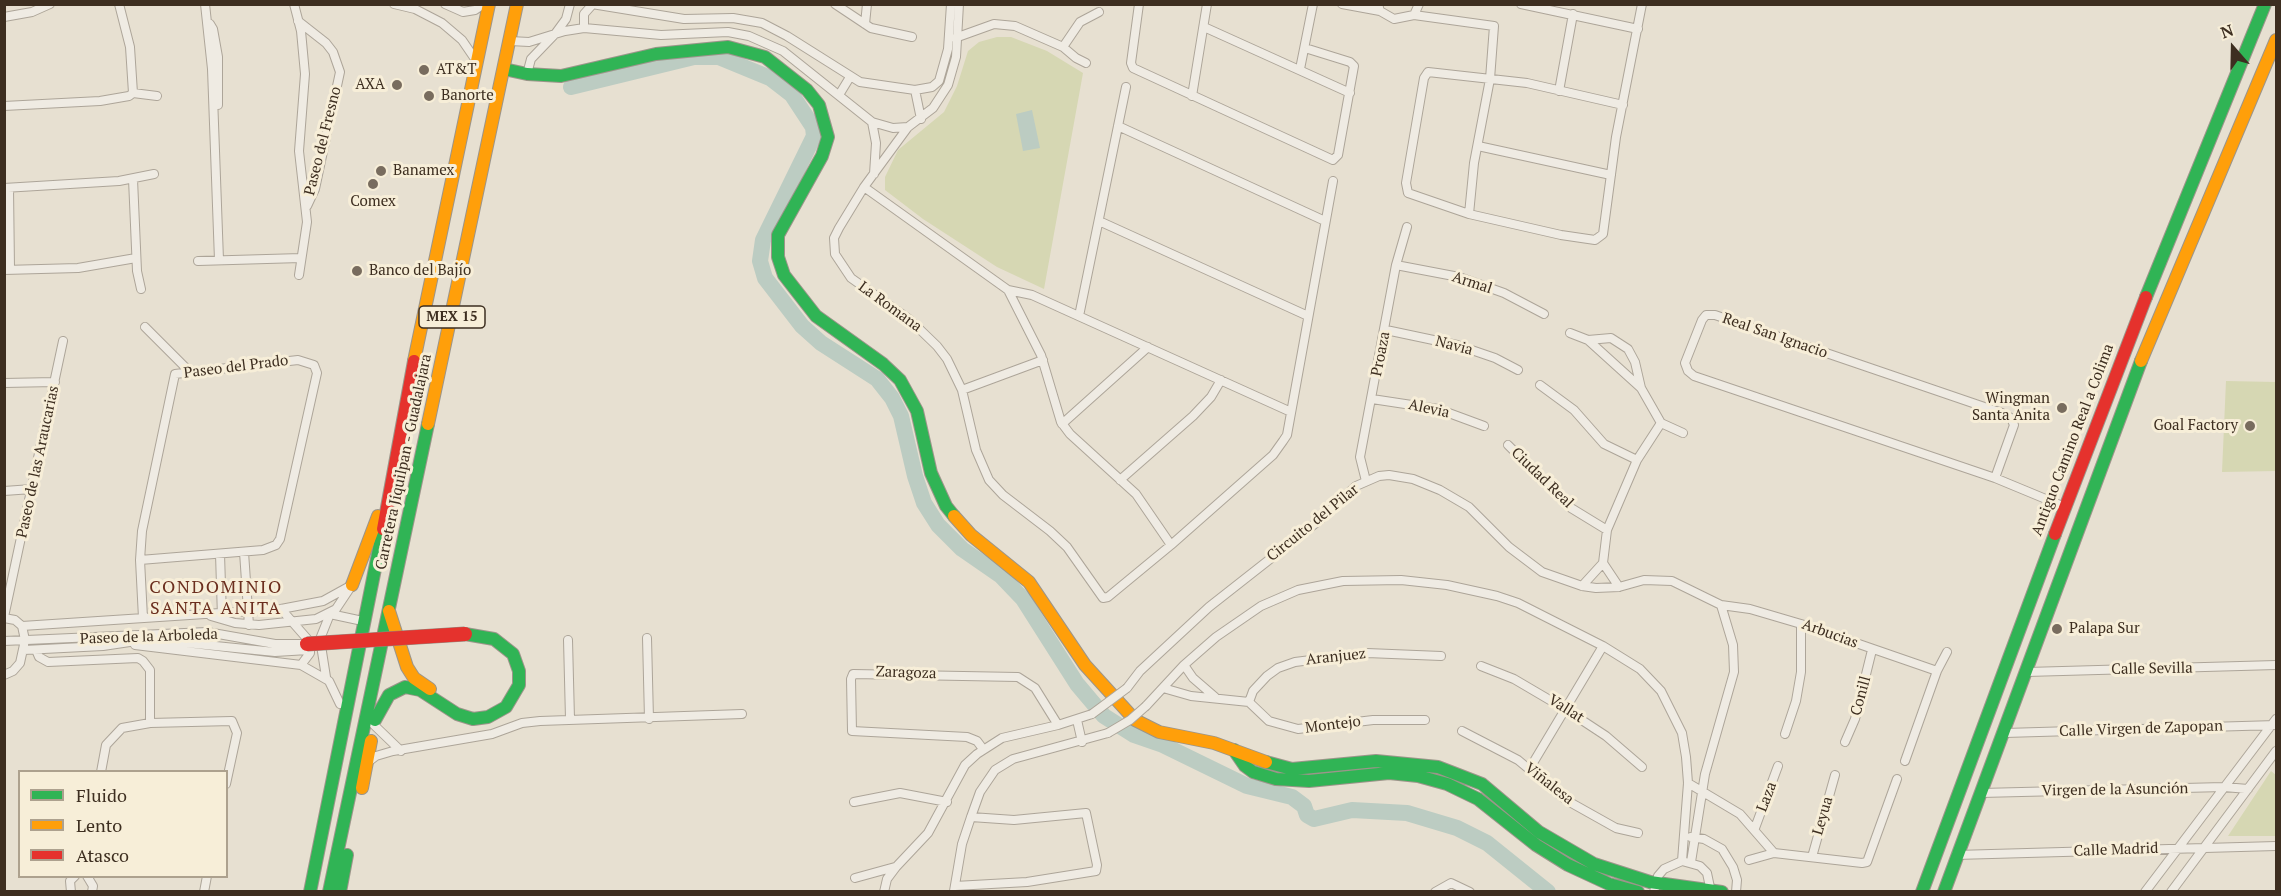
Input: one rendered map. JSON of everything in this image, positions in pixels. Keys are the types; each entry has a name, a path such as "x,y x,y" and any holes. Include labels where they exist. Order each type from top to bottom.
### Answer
{"main road":[{"name":"Carretera Jiquilpan - Guadalajara","path":"310,891 390,493 427,293 489,4"},
{"name":"Carretera Jiquilpan - Guadalajara","path":"329,891 517,4"},
{"name":"Antiguo Camino Real a Colima","path":"1922,891 2113,379 2265,4"},
{"path":"1944,891 2005,733 2132,385 2277,40"},
{"path":"504,69 527,74 561,76 656,54 728,47 765,57 800,83 819,105 827,127 828,138 822,156 778,235 778,257 789,283 816,316 883,364 900,380 913,401 931,473 946,506 970,535 1029,582 1069,644 1103,686 1135,720 1147,727 1234,749 1256,760 1292,769 1387,761 1449,770 1482,784 1539,832 1576,855 1654,887 1715,891"},
{"path":"352,585 381,507 390,493"},
{"path":"302,891 358,620 368,600"},
{"path":"389,611 399,634 403,657 419,682 461,708 476,712 491,709 504,698 511,685 509,661 504,654 489,645 464,637"},
{"path":"340,891 388,652 385,629"},
{"path":"307,647 464,637 479,634 494,639 513,654 519,671 519,685 506,707 488,717 473,719 457,714 420,690 405,687 389,695 374,723"},
{"path":"1234,749 1245,766 1252,772 1276,779 1309,781 1389,773 1447,784 1478,798 1536,844 1568,865 1609,884 1638,891"}],"street":[{"path":"4,17 32,12 50,4"},
{"path":"119,4 127,27 133,93"},
{"path":"205,4 209,23 213,29 219,69 219,91 214,120 219,260"},
{"name":"Paseo del Fresno","path":"294,4 305,74 299,151 306,206 299,275"},
{"path":"394,4 428,15 462,40 477,61"},
{"path":"428,15 430,4"},
{"path":"445,4 463,12 484,4"},
{"path":"527,74 531,59 566,19 570,4"},
{"path":"835,4 865,24 890,33 912,37"},
{"path":"865,24 867,4"},
{"path":"584,28 584,14 592,5 684,19 733,18 762,24 799,43 850,77 872,86 915,90 932,87 939,81 949,41 951,4"},
{"path":"959,4 959,37"},
{"path":"1139,4 1132,68 1333,160 1338,155 1354,70 1353,63 1305,48"},
{"path":"1192,96 1207,4"},
{"path":"1300,69 1312,4"},
{"path":"1342,4 1379,8 1394,19 1414,15 1494,26 1490,79 1468,214"},
{"path":"1414,15 1419,4"},
{"path":"1521,4 1638,28"},
{"path":"1623,105 1559,91 1432,71 1425,74 1406,183 1408,193 1468,214 1561,235 1598,239 1603,234 1611,175 1642,4"},
{"path":"1064,47 1080,22 1100,12"},
{"path":"1559,91 1573,14"},
{"name":"Paseo del Fresno","path":"298,21 326,43 333,52 340,72 315,189 306,206"},
{"path":"949,41 1004,24 1015,26 1064,47 1076,58 1086,63"},
{"path":"1204,27 1350,93"},
{"path":"510,41 529,42 584,28 661,35 728,32 749,36 783,51 872,122 892,128 908,127"},
{"name":"La Romana","path":"959,37 948,85 933,108 908,127 864,187 834,238 835,254 851,278 924,331 947,359 962,390 976,450 990,480 1003,495 1067,547 1103,597 1108,597 1171,545"},
{"path":"838,94 850,77"},
{"path":"1080,316 1126,87"},
{"path":"915,90 921,119"},
{"path":"4,106 100,101 129,96 133,93 157,96"},
{"path":"872,122 876,143 874,174"},
{"path":"1118,126 1325,221"},
{"path":"1478,146 1611,175"},
{"path":"136,258 78,268 7,269 7,188 133,179 154,174"},
{"path":"133,179 136,258 141,289"},
{"path":"1008,290 1043,360 1062,424 1141,500 1171,545 1273,455 1287,435 1333,181"},
{"path":"864,187 1008,290 1032,295 1291,412"},
{"path":"1099,221 1308,316"},
{"name":"Proaza","path":"1366,480 1360,457 1386,330 1396,265 1407,227"},
{"path":"198,261 301,258"},
{"name":"Armal","path":"1396,265 1459,277 1504,293 1544,314"},
{"name":"Real San Ignacio","path":"1995,478 2014,425 2011,418 2002,413 1715,315 1706,315 1702,320 1686,363 1688,371 1694,376 1995,478 2065,507"},
{"path":"145,327 189,371"},
{"name":"Navia","path":"1386,330 1457,345 1495,358 1518,370"},
{"path":"1570,333 1588,339 1611,338 1628,349 1635,362 1641,388 1661,423 1683,433"},
{"path":"1588,339 1641,388"},
{"name":"Paseo de las Araucarias","path":"4,617 63,341"},
{"path":"1062,424 1148,347"},
{"name":"Paseo del Prado","path":"140,560 270,549 280,539 317,373 314,365 298,360 189,371 177,373 174,377 142,531 140,560 143,618"},
{"path":"962,390 1043,360"},
{"path":"1120,480 1193,416 1211,397 1221,380"},
{"path":"4,383 54,381"},
{"path":"1540,385 1574,410 1604,444 1637,460"},
{"name":"Alevia","path":"1372,399 1438,409 1484,426"},
{"path":"1582,586 1603,563 1607,530 1637,460 1661,423"},
{"name":"Ciudad Real","path":"1508,446 1571,508 1607,530"},
{"name":"Circuito del Pilar","path":"884,891 887,879 896,867 928,833 947,802 965,765 983,749 1002,738 1077,720 1092,714 1127,688 1140,671 1209,607 1321,519 1347,494 1366,480 1389,475 1401,476 1440,490 1482,518 1529,564 1542,572 1582,586 1619,587 1644,580 1672,581 1721,605"},
{"path":"4,491 32,489"},
{"path":"244,552 249,625"},
{"path":"220,554 222,616"},
{"path":"1603,563 1619,587"},
{"path":"971,816 1014,820 1086,813 1097,865 1091,873 955,889 962,844 971,816 987,779 1004,764 1025,755 1108,734 1146,706 1184,665 1216,637 1261,606 1298,590 1343,581 1401,580 1473,590 1518,603 1604,646 1640,669 1661,691 1682,733 1688,783 1686,862"},
{"path":"340,704 336,691 326,678 320,639 330,614 341,604 352,585"},
{"name":"Paseo de la Arboleda","path":"222,616 248,610 281,609 323,601 352,585"},
{"path":"1686,862 1695,837 1702,790 1734,672 1732,645 1721,605"},
{"name":"Arbucias","path":"1721,605 1750,609 1801,624 1937,671"},
{"path":"281,609 309,637 311,647 308,657 301,665"},
{"path":"330,614 358,620"},
{"name":"Paseo de la Arboleda","path":"4,617 15,620 22,626 209,615 222,616 249,625 296,623 330,614"},
{"path":"1785,734 1796,701 1801,672 1801,624"},
{"path":"4,675 13,671 24,650 25,639 22,626"},
{"name":"Paseo de la Arboleda","path":"4,641 207,632 307,647"},
{"path":"647,638 649,718"},
{"name":"Paseo de la Arboleda","path":"24,650 126,644 159,639 275,652 307,647"},
{"path":"568,640 570,719"},
{"name":"Paseo de la Arboleda","path":"126,644 238,655 301,665 326,678"},
{"path":"1530,768 1604,646"},
{"path":"36,650 39,657 48,662 138,658 143,661 150,670 150,723"},
{"name":"Conill","path":"1845,742 1855,719 1872,650"},
{"path":"1905,761 1937,671 1947,652"},
{"name":"Aranjuez","path":"1249,702 1253,691 1267,676 1278,668 1295,662 1367,653 1441,656"},
{"path":"1184,665 1193,678 1215,697"},
{"name":"Calle Sevilla","path":"2027,672 2277,665"},
{"name":"Vallat","path":"1480,666 1514,679 1565,709 1606,736 1642,767"},
{"name":"Zaragoza","path":"983,749 977,741 967,737 852,731 851,679 853,674 1018,677 1035,688 1058,725"},
{"path":"1162,688 1191,696 1215,697 1238,703 1249,702"},
{"name":"Montejo","path":"1249,702 1269,721 1298,729 1373,720 1425,720"},
{"path":"367,763 383,753 492,734 522,723 570,719 742,714"},
{"path":"1077,720 1082,742"},
{"path":"101,770 106,745 122,728 150,723 232,721 237,733 228,775"},
{"path":"374,723 401,751"},
{"path":"2145,891 2275,723"},
{"name":"Calle Virgen de Zapopan","path":"2005,733 2275,723"},
{"name":"Viñalesa","path":"1462,731 1503,751 1530,768 1566,800 1616,828 1638,833"},
{"path":"2171,891 2277,751"},
{"name":"Laza","path":"1755,828 1778,766"},
{"name":"Leyua","path":"1812,856 1835,775"},
{"path":"1749,860 1774,853 1867,862 1897,779"},
{"path":"1688,783 1740,814 1755,828 1774,853"},
{"name":"Virgen de la Asunción","path":"1981,793 2224,787 2248,789"},
{"path":"854,802 900,794 947,802"},
{"path":"1685,836 1713,843 1729,858 1737,880 1736,891"},
{"name":"Calle Madrid","path":"1956,855 2277,846"},
{"path":"1654,887 1664,869 1686,862 1707,873 1715,891"},
{"path":"855,878 896,867"},
{"path":"1435,891 1451,883 1470,891"}],"green space":[{"path":"997,37 1011,37 1047,51 1083,73 1044,289 997,267 923,219 885,190 885,177 898,150 944,112 957,86 968,51 979,42"},
{"name":"Goal Factory","path":"2226,381 2276,382 2276,471 2222,472"},
{"path":"2271,771 2276,775 2276,836 2228,836"}],"shaded area":[{"path":"1032,110 1040,148 1023,151 1016,114"}],"waterway":[{"path":"571,87 694,57 719,57 770,78 792,95 813,127 814,136 763,240 760,261 765,278 802,326 821,343 877,379 892,398 901,416 915,476 924,503 938,525 962,549 1001,576 1023,599 1077,684 1104,716 1134,735 1163,745 1247,786 1292,797 1304,806 1307,815 1314,819 1352,810 1407,813 1457,828 1487,843 1548,892"}],"traffic: fast":[{"path":"2146,297 2265,4"},
{"path":"504,69 527,74 561,76 656,54 728,47 765,57 807,90 819,105 828,137 822,156 778,235 778,257 784,275 816,316 883,364 900,380 917,411 931,473 946,506 954,516"},
{"path":"1944,892 2141,361"},
{"path":"329,892 428,424"},
{"path":"310,892 383,529"},
{"path":"1922,892 2055,534"},
{"path":"375,720 389,695 405,687 420,690 457,714 473,719 488,717 506,707 519,685 519,671 513,654 494,639 465,634"},
{"path":"1234,750 1245,766 1253,772 1276,779 1309,781 1389,773 1418,776 1447,784 1478,799 1536,845 1568,865 1609,884 1638,892"},
{"path":"1266,762 1292,769 1376,761 1438,767 1482,784 1539,832 1594,864 1650,882 1722,892"},
{"path":"340,892 347,855"}],"traffic: slow":[{"path":"414,361 489,4"},
{"path":"428,424 517,4"},
{"path":"2141,361 2276,40"},
{"path":"352,585 378,516"},
{"path":"954,516 971,535 1029,582 1085,665 1135,720 1159,732 1214,743 1266,762"},
{"path":"389,611 407,667 414,678 430,689"},
{"path":"362,788 371,741"}],"traffic: jam":[{"path":"2055,534 2146,297"},
{"path":"383,529 414,361"},
{"path":"307,644 465,634"}],"place":[{"name":"AT&T","path":"424,70"},
{"name":"AXA","path":"397,85"},
{"name":"Banorte","path":"429,96"},
{"name":"Banamex","path":"381,171"},
{"name":"Comex","path":"373,184"},
{"name":"Banco del Bajío","path":"357,271"},
{"name":"Wingman Santa Anita","path":"2062,408"},
{"name":"Goal Factory","path":"2250,426"},
{"name":"Palapa Sur","path":"2057,629"}],"district":[{"name":"CONDOMINIO SANTA ANITA","path":"216,598"}]}
